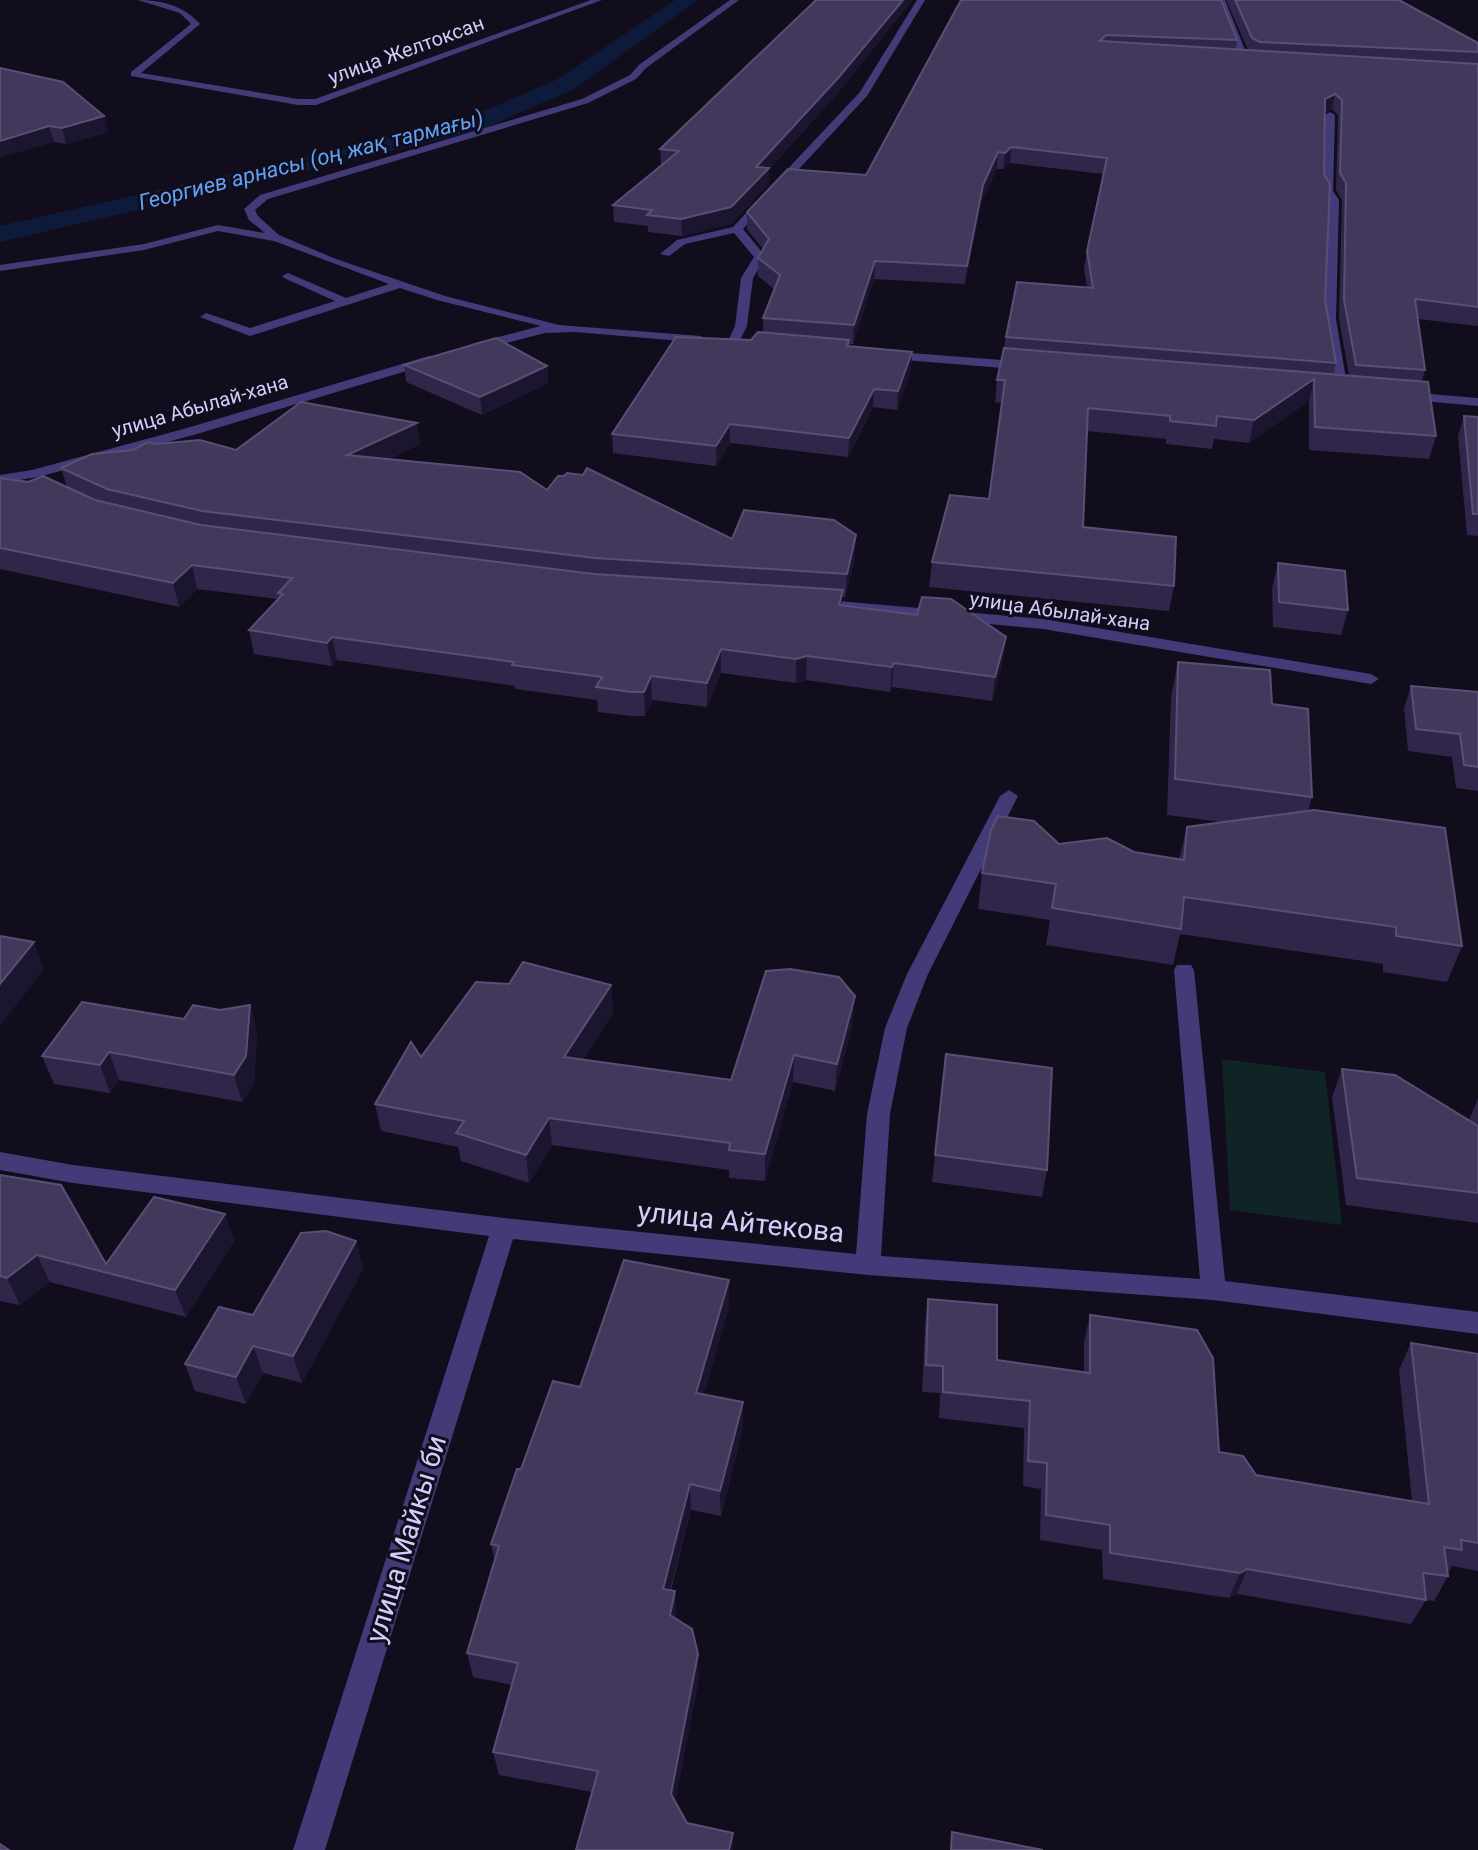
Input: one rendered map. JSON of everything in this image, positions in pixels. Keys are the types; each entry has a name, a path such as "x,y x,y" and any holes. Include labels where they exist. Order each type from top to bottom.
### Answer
{"street":[{"name":"улица Желтоксан","path":"142,0 183,11 196,24 134,74 285,100 316,102 598,0"},
{"path":"218,228 214,224 264,197 585,101 633,77 643,66 735,0"},
{"path":"665,254 681,242 737,229 864,94 921,0"},
{"path":"1221,0 1243,57 1267,63"},
{"path":"1234,61 1256,61"},
{"path":"1330,115 1328,191 1334,200 1330,319 1342,391"},
{"path":"239,213 253,218 277,238"},
{"path":"0,268 144,247 218,228 277,238 400,284 562,329"},
{"path":"733,343 741,326 747,278 760,257 737,229"},
{"path":"288,276 346,302"},
{"path":"206,317 250,332 400,284"},
{"path":"464,350 545,329 749,344"},
{"path":"873,354 1045,367"},
{"name":"улица Абылай-хана","path":"0,479 33,474 192,431 436,357"},
{"path":"1326,390 1357,392"},
{"path":"1387,395 1478,402"},
{"path":"33,474 53,489"},
{"name":"улица Абылай-хана","path":"793,603 1043,624 1371,679"},
{"path":"868,1265 885,1076 895,1031 914,977 963,890 1009,796"},
{"path":"1184,970 1213,1290"},
{"name":"улица Айтекова","path":"0,1161 73,1174 504,1228 868,1265 1213,1290 1478,1323"},
{"name":"улица Майкы би","path":"309,1850 504,1228"}],"green space":[{"path":"1222,1059 1325,1072 1342,1225 1230,1210"}],"building":[{"path":"816,0 903,0 839,77 756,167 769,168 731,207 681,219 647,215 652,210 613,205 679,151 660,149"},
{"path":"961,0 1221,0 1237,40 1106,35 1100,41 1478,64 1478,307 1415,299 1425,370 1356,365 1344,300 1346,183 1340,173 1342,100 1335,94 1325,99 1324,174 1330,184 1325,300 1336,363 1006,337 1017,282 1093,288 1087,251 1107,158 1011,147 1005,153 998,152 983,185 967,266 875,261 854,325 763,318 780,275 758,258 769,239 747,212 788,169 866,175"},
{"path":"1235,0 1399,0 1478,43 1478,52 1260,42 1252,38"},
{"path":"0,68 63,82 104,116 62,128 49,126 0,141"},
{"path":"758,332 849,340 847,346 912,352 898,391 874,389 849,438 730,424 716,446 612,434 676,337 751,340"},
{"path":"496,338 547,366 480,397 404,365"},
{"path":"1004,348 1428,382 1436,436 1315,427 1314,379 1254,420 1217,416 1216,426 1170,421 1170,416 1088,408 1083,527 1176,537 1174,586 932,562 950,495 989,499 1005,380 997,380"},
{"path":"301,402 417,423 347,455 520,472 547,490 558,476 567,473 583,475 587,468 732,539 744,510 834,520 856,535 847,574 595,558 202,511 107,489 61,468 92,454 133,450 148,442 200,440 236,450"},
{"path":"1464,416 1478,417 1478,514 1473,514"},
{"path":"43,476 95,500 201,525 594,574 843,590 839,605 917,615 922,597 951,599 1006,637 995,677 894,663 892,667 721,649 707,683 651,676 644,692 631,692 596,687 602,677 512,665 514,662 332,637 327,643 249,630 283,594 278,593 292,578 192,565 173,583 0,548 0,478 28,482"},
{"path":"1278,563 1345,571 1348,610 1279,602"},
{"path":"1178,662 1270,670 1272,704 1308,709 1312,797 1175,779"},
{"path":"1411,686 1478,692 1478,767 1464,765 1460,734 1416,729"},
{"path":"1314,810 1445,828 1462,946 1396,936 1396,927 1184,897 1181,929 1052,908 1056,884 982,873 991,830 998,816 1034,821 1059,844 1107,838 1134,852 1184,860 1187,827"},
{"path":"0,936 34,942 0,984"},
{"path":"523,962 611,985 564,1057 731,1080 766,971 790,969 839,977 855,996 837,1064 794,1055 765,1154 729,1150 730,1143 549,1118 526,1155 456,1133 464,1121 375,1104 411,1042 421,1057 476,982 509,984"},
{"path":"82,1002 184,1019 193,1005 220,1010 250,1005 246,1056 234,1075 109,1052 100,1065 42,1056"},
{"path":"946,1054 1052,1068 1047,1170 935,1155"},
{"path":"1342,1069 1395,1075 1478,1126 1478,1193 1357,1178"},
{"path":"0,1175 61,1185 106,1264 154,1197 225,1214 175,1290 37,1255 7,1278 0,1276"},
{"path":"326,1231 356,1241 293,1356 253,1346 236,1377 185,1364 219,1307 253,1315 301,1233"},
{"path":"624,1260 729,1280 696,1393 743,1402 720,1491 690,1484 663,1589 675,1591 670,1615 692,1629 698,1654 671,1794 687,1823 733,1833 729,1850 576,1850 598,1771 493,1752 518,1663 467,1653 499,1546 491,1544 517,1469 521,1469 553,1381 580,1387"},
{"path":"928,1299 997,1305 997,1360 1090,1373 1090,1315 1197,1330 1213,1358 1219,1452 1243,1456 1256,1475 1429,1504 1411,1343 1478,1354 1478,1543 1461,1540 1462,1550 1444,1547 1448,1576 1423,1573 1426,1600 1247,1569 1240,1573 1110,1553 1110,1525 1046,1515 1047,1463 1028,1461 1030,1401 943,1392 943,1366 926,1365"},
{"path":"952,1832 1043,1850 951,1850"}],"waterway":[{"name":"Георгиев арнасы (оң жақ тармағы)","path":"0,234 469,126 566,84 688,0"}]}
